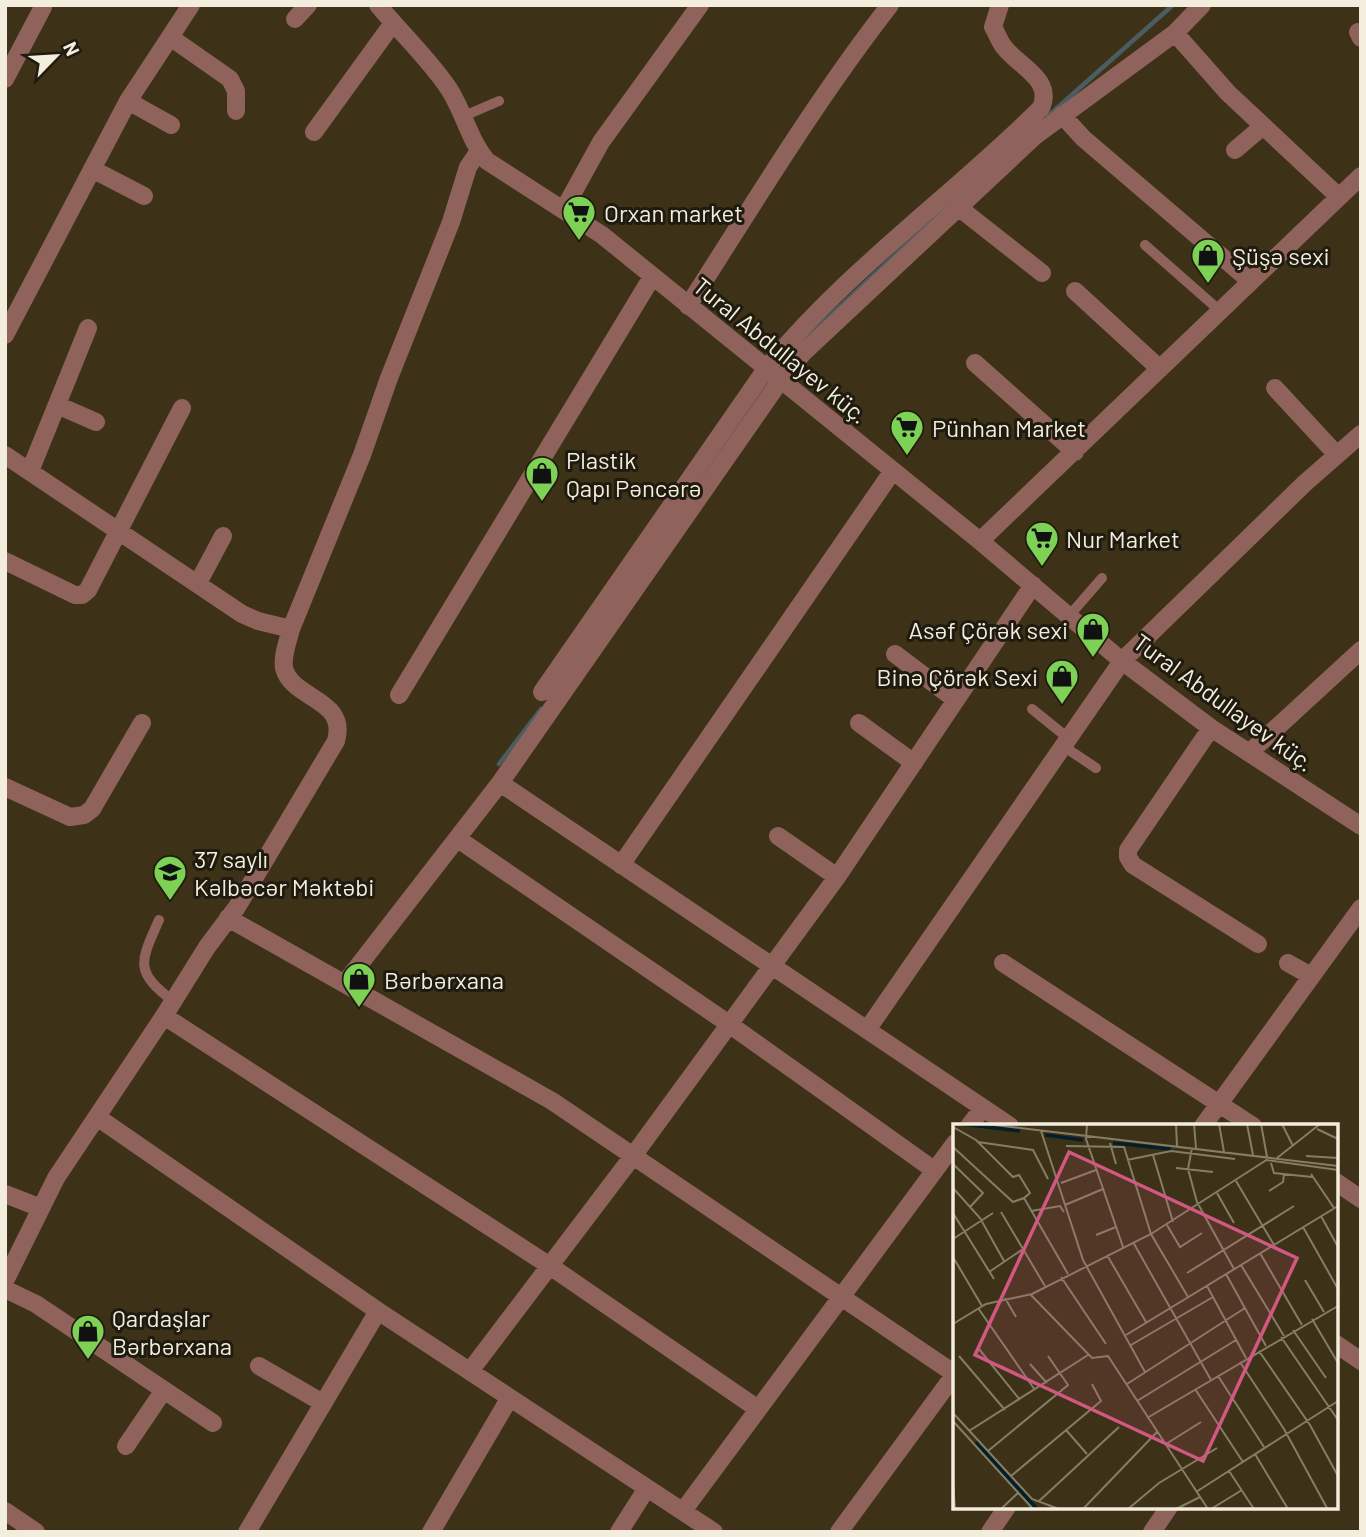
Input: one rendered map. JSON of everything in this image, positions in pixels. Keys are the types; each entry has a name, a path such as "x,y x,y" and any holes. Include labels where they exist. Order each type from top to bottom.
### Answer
{"street":[{"path":"5,335 128,101 191,5"},
{"path":"295,19 308,5"},
{"name":"Tural Abdullayev küç.","path":"378,5 437,73 464,116 479,151 499,169 602,235 980,541 1122,662 1211,728 1361,826"},
{"path":"564,209 601,142 700,5"},
{"path":"688,306 796,138 890,5"},
{"path":"542,692 766,369 793,337 859,273 1041,108 1045,99 1038,79 1004,47 993,27 1000,5"},
{"path":"345,983 500,783 780,381 825,332 1035,136 1175,33 1202,5"},
{"path":"5,79 43,7"},
{"path":"314,132 393,23"},
{"path":"1175,33 1228,93 1338,196"},
{"path":"170,37 230,79 236,91 236,111"},
{"path":"128,101 171,125"},
{"path":"1062,115 1083,138 1249,280"},
{"path":"1235,150 1262,127"},
{"path":"5,1281 56,1178 169,1008 206,947 253,881 339,731 334,714 290,679 286,672 284,658 291,629 362,455 389,377 451,222 468,167 479,151"},
{"path":"92,169 144,195"},
{"path":"980,541 1075,452 1249,280 1361,176"},
{"path":"958,207 1042,273"},
{"path":"399,695 652,277"},
{"path":"1075,291 1160,369"},
{"path":"30,471 88,328"},
{"path":"975,363 1075,452"},
{"path":"1275,388 1337,455"},
{"path":"57,405 96,422"},
{"path":"5,561 82,596 88,590 182,408"},
{"path":"867,1030 1122,662 1361,434"},
{"path":"5,455 242,614 291,629"},
{"path":"621,865 892,472"},
{"path":"198,583 223,536"},
{"path":"470,1371 633,1156 837,877 1033,585"},
{"path":"1249,753 1361,650"},
{"path":"895,654 956,701"},
{"path":"5,787 70,817 83,815 92,809 142,723"},
{"path":"859,723 914,764"},
{"path":"1211,728 1128,850 1128,857 1133,865 1258,944"},
{"path":"500,783 1007,1124"},
{"path":"778,836 837,877"},
{"path":"458,839 729,1024 934,1170"},
{"path":"1204,1124 1361,908"},
{"path":"228,918 552,1101 953,1373"},
{"path":"1288,963 1311,976"},
{"path":"1003,964 1250,1124"},
{"path":"169,1008 758,1409"},
{"path":"971,1124 983,1108"},
{"path":"97,1117 378,1311 714,1532"},
{"path":"683,1511 953,1146"},
{"path":"1338,1183 1361,1199"},
{"path":"5,1194 41,1208"},
{"path":"5,1289 36,1304 213,1423"},
{"path":"247,1532 378,1311"},
{"path":"1338,1345 1361,1361"},
{"path":"259,1366 323,1403"},
{"path":"839,1532 953,1377"},
{"path":"126,1446 164,1390"},
{"path":"431,1532 509,1399"},
{"path":"619,1532 647,1488"},
{"path":"990,1532 1006,1509"},
{"path":"1152,1532 1168,1509"},
{"path":"5,1511 36,1532"}],"lane":[{"path":"464,116 499,100"},
{"path":"1145,245 1219,310"},
{"path":"1069,615 1102,578"},
{"path":"1032,709 1096,768"},
{"path":"159,920 143,956 145,968 169,1008"}],"waterway":[{"path":"1048,116 1173,5"},
{"path":"803,341 960,194"},
{"path":"499,764 541,709"}],"place":[{"name":"Orxan market","path":"579,242"},
{"name":"Şüşə sexi","path":"1208,285"},
{"name":"Pünhan Market","path":"907,457"},
{"name":"Plastik Qapı Pəncərə","path":"542,503"},
{"name":"Nur Market","path":"1042,568"},
{"name":"Asəf Çörək sexi","path":"1093,659"},
{"name":"Binə Çörək Sexi","path":"1062,706"},
{"name":"37 saylı Kəlbəcər Məktəbi","path":"170,902"},
{"name":"Bərbərxana","path":"359,1009"},
{"name":"Qardaşlar Bərbərxana","path":"88,1361"}]}
